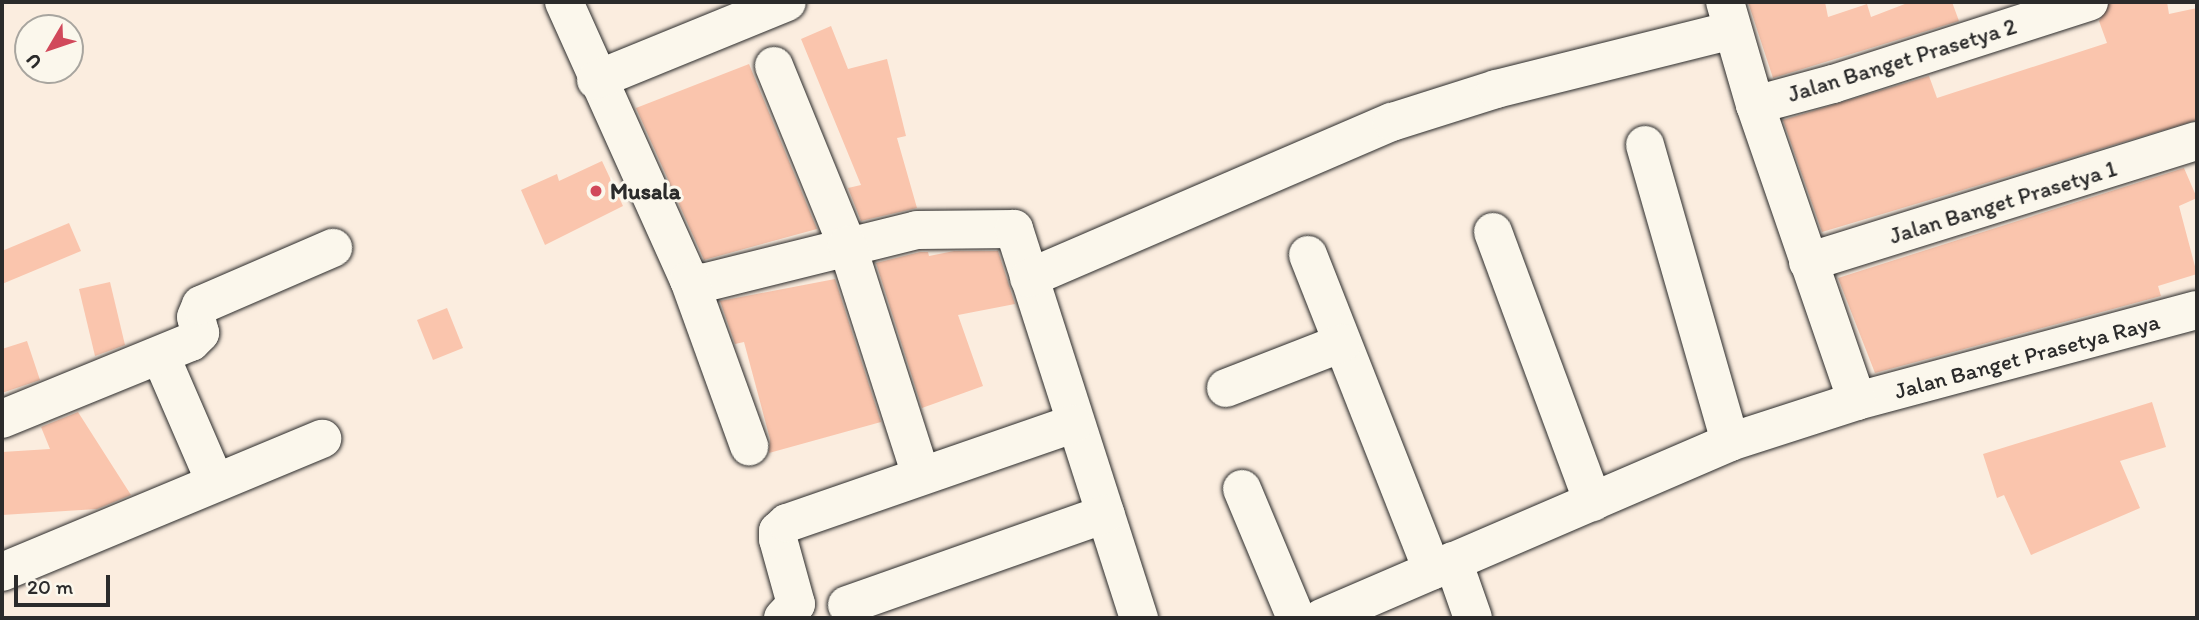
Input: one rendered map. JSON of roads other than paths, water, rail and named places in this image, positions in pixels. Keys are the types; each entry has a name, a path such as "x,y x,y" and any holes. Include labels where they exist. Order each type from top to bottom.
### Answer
{"street":[{"path":"564,2 596,80 689,280 749,446"},
{"path":"596,80 786,2"},
{"name":"Jalan Banget Prasetya 2","path":"1755,105 1833,84 2089,2"},
{"path":"1037,275 1392,121 1729,16 1755,105 1857,401"},
{"path":"774,66 847,245 921,475"},
{"name":"Jalan Banget Prasetya 1","path":"1808,262 2197,141"},
{"path":"1645,145 1730,442"},
{"path":"689,280 703,283 847,245 917,230 1014,229 1037,275 1073,424 1139,618"},
{"path":"1493,232 1593,502"},
{"path":"2,419 161,357 197,338 201,305 333,248"},
{"path":"1308,255 1342,343 1442,566 1473,618"},
{"name":"Jalan Banget Prasetya Raya","path":"1322,618 1730,442 1857,401 2197,310"},
{"path":"1226,388 1342,343"},
{"path":"161,357 215,482"},
{"path":"783,618 796,604 778,531 787,523 1073,424"},
{"path":"2,572 322,439"},
{"path":"1242,489 1296,618"},
{"path":"847,605 1105,514"}],"place":[{"name":"Musala","path":"596,191"}]}
